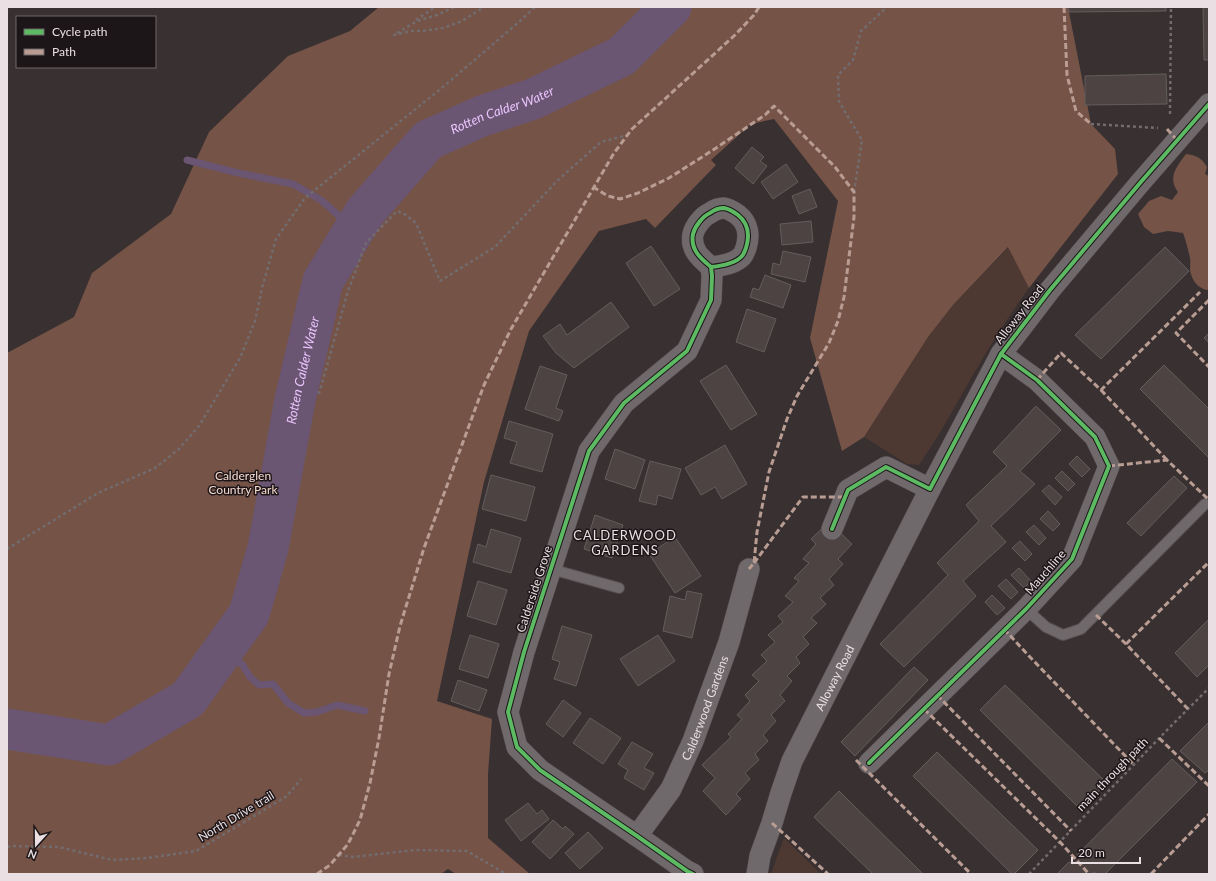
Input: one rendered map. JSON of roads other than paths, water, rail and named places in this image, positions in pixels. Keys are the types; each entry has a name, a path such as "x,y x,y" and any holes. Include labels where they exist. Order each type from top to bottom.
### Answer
{"street":[{"name":"Alloway Road","path":"757,874 760,856 792,761 930,489 1001,354 1050,290 1209,104"},
{"name":"Calderside Grove","path":"693,874 540,770 517,747 508,712 524,652 589,451 624,403 687,351 711,300 711,267"},
{"name":"Mauchline","path":"868,763 1026,609 1072,559 1109,466 1095,437 1037,380 1001,354"},
{"path":"832,529 848,490 886,467 930,489"},
{"name":"Calderwood Gardens","path":"638,836 671,789 693,741 729,642 750,569"}],"lane":[{"path":"1026,609 1046,627 1064,635 1081,629 1205,504"},
{"path":"551,569 619,588"}],"waterway":[{"name":"Rotten Calder Water","path":"7,729 109,745 188,699 249,614 268,548 295,400 323,281 365,212 428,140 482,116 533,99 622,56 671,7"},
{"path":"187,160 234,172 293,184 321,200 354,229"},
{"path":"219,655 242,664 250,677 259,685 273,684 288,703 304,713 317,712 337,705 365,711"}],"district":[{"name":"CALDERWOOD GARDENS","path":"625,542"}],"park label":[{"name":"Calderglen Country Park","path":"243,482"}]}
